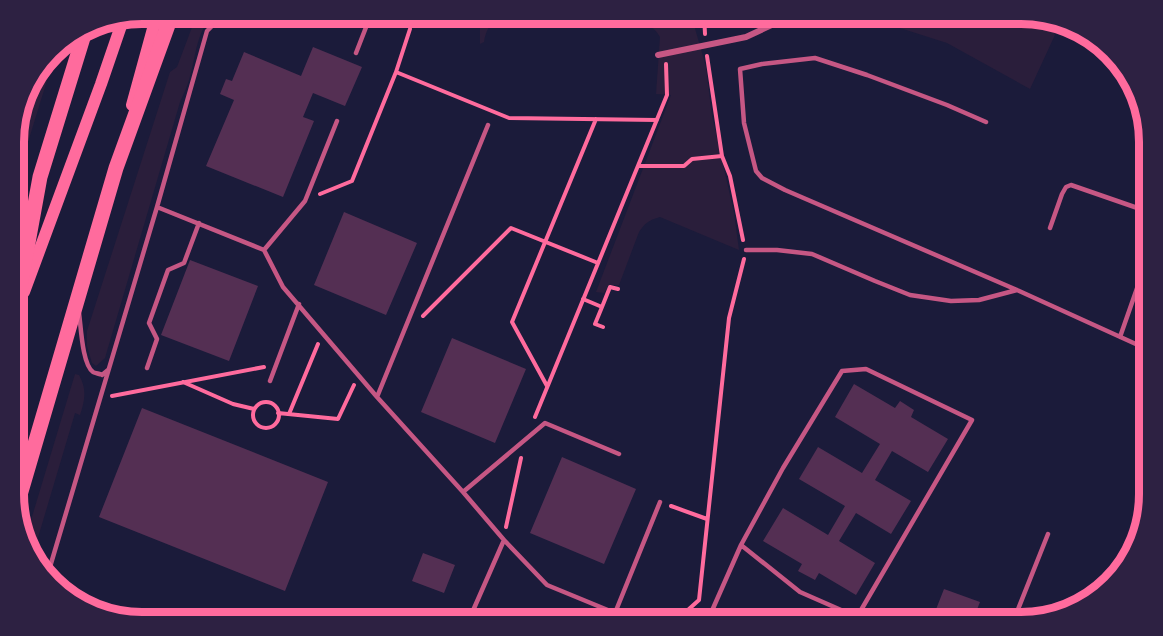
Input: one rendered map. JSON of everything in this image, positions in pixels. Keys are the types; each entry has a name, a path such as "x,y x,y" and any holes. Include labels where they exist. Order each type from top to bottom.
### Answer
{"main road":[{"path":"24,482 116,168 154,24"},
{"path":"116,168 169,24"},
{"path":"24,292 121,26"},
{"path":"24,266 40,177 82,41"}],"street":[{"path":"662,55 746,37 774,24"}],"lane":[{"path":"50,568 207,31 214,24"},
{"path":"356,53 367,24"},
{"path":"987,122 867,75 815,58 740,69 744,123 756,171 762,178 1139,346"},
{"path":"264,250 305,201 338,121"},
{"path":"377,397 488,125"},
{"path":"1050,228 1062,194 1071,185 1139,209"},
{"path":"157,207 264,250 283,286 377,397 504,540 548,585 613,612"},
{"path":"147,368 157,339 148,323 168,270 184,263 200,223"},
{"path":"746,250 777,250 812,254 910,295 951,301 979,300 1017,290"},
{"path":"1120,337 1139,283"},
{"path":"78,299 87,365 93,373 102,375 108,370"},
{"path":"270,381 299,304"},
{"path":"711,612 741,545 783,468 842,371 866,369 972,420 860,612"},
{"path":"463,492 545,423 619,454"},
{"path":"615,612 660,502"},
{"path":"1017,612 1048,534"},
{"path":"472,612 504,540"},
{"path":"741,545 800,592 846,612"}],"path":[{"path":"305,201 352,181 396,72 412,24"},
{"path":"686,612 699,600 729,318 746,250 730,176 722,156 705,24"},
{"path":"504,540 525,440 667,95 667,75 662,55"},
{"path":"396,72 509,118 657,120"},
{"path":"547,386 512,322 596,119"},
{"path":"638,166 684,166 692,159 722,156"},
{"path":"401,338 512,228 598,263"},
{"path":"603,327 595,324 609,287 618,289"},
{"path":"583,299 602,307"},
{"path":"289,414 322,333"},
{"path":"108,396 276,364"},
{"path":"278,413 338,419 358,375"},
{"path":"182,381 233,404 254,409"},
{"path":"268,402 275,406 278,413 277,421 270,427 262,427 255,422 254,409 260,403 268,402"},
{"path":"660,502 707,519"}],"shaded area":[{"path":"193,24 206,24 180,102 105,358 96,366 92,363 87,346 87,331 170,72 177,67"},
{"path":"480,24 492,24 484,42 480,44"},
{"path":"646,24 694,24 706,67 712,116 734,213 739,250 660,217 653,219 639,232 619,285 609,285 604,293 596,292 671,95 656,94 660,37"},
{"path":"887,24 1021,24 1057,30 1030,89 947,43"},
{"path":"52,66 24,155 25,126 30,104"},
{"path":"75,374 79,375 83,385 83,404 80,415 75,413 36,545 29,527"}],"building":[{"path":"313,47 362,67 345,106 313,93 303,117 314,121 283,197 206,166 234,100 220,94 226,79 232,81 244,52 301,76"},
{"path":"344,212 417,243 386,315 314,285"},
{"path":"190,260 258,286 229,361 161,335"},
{"path":"452,338 526,369 495,443 421,412"},
{"path":"854,384 895,408 900,401 914,410 911,417 948,439 928,472 892,451 875,480 911,501 891,534 856,513 839,541 875,563 856,595 819,573 815,580 798,571 802,564 763,541 783,508 828,535 845,506 799,479 818,447 862,473 880,444 835,417"},
{"path":"142,408 328,482 285,591 99,517"},
{"path":"562,457 636,489 604,564 530,533"},
{"path":"423,553 455,565 444,593 412,581"},
{"path":"944,589 980,602 976,612 935,612"}]}
